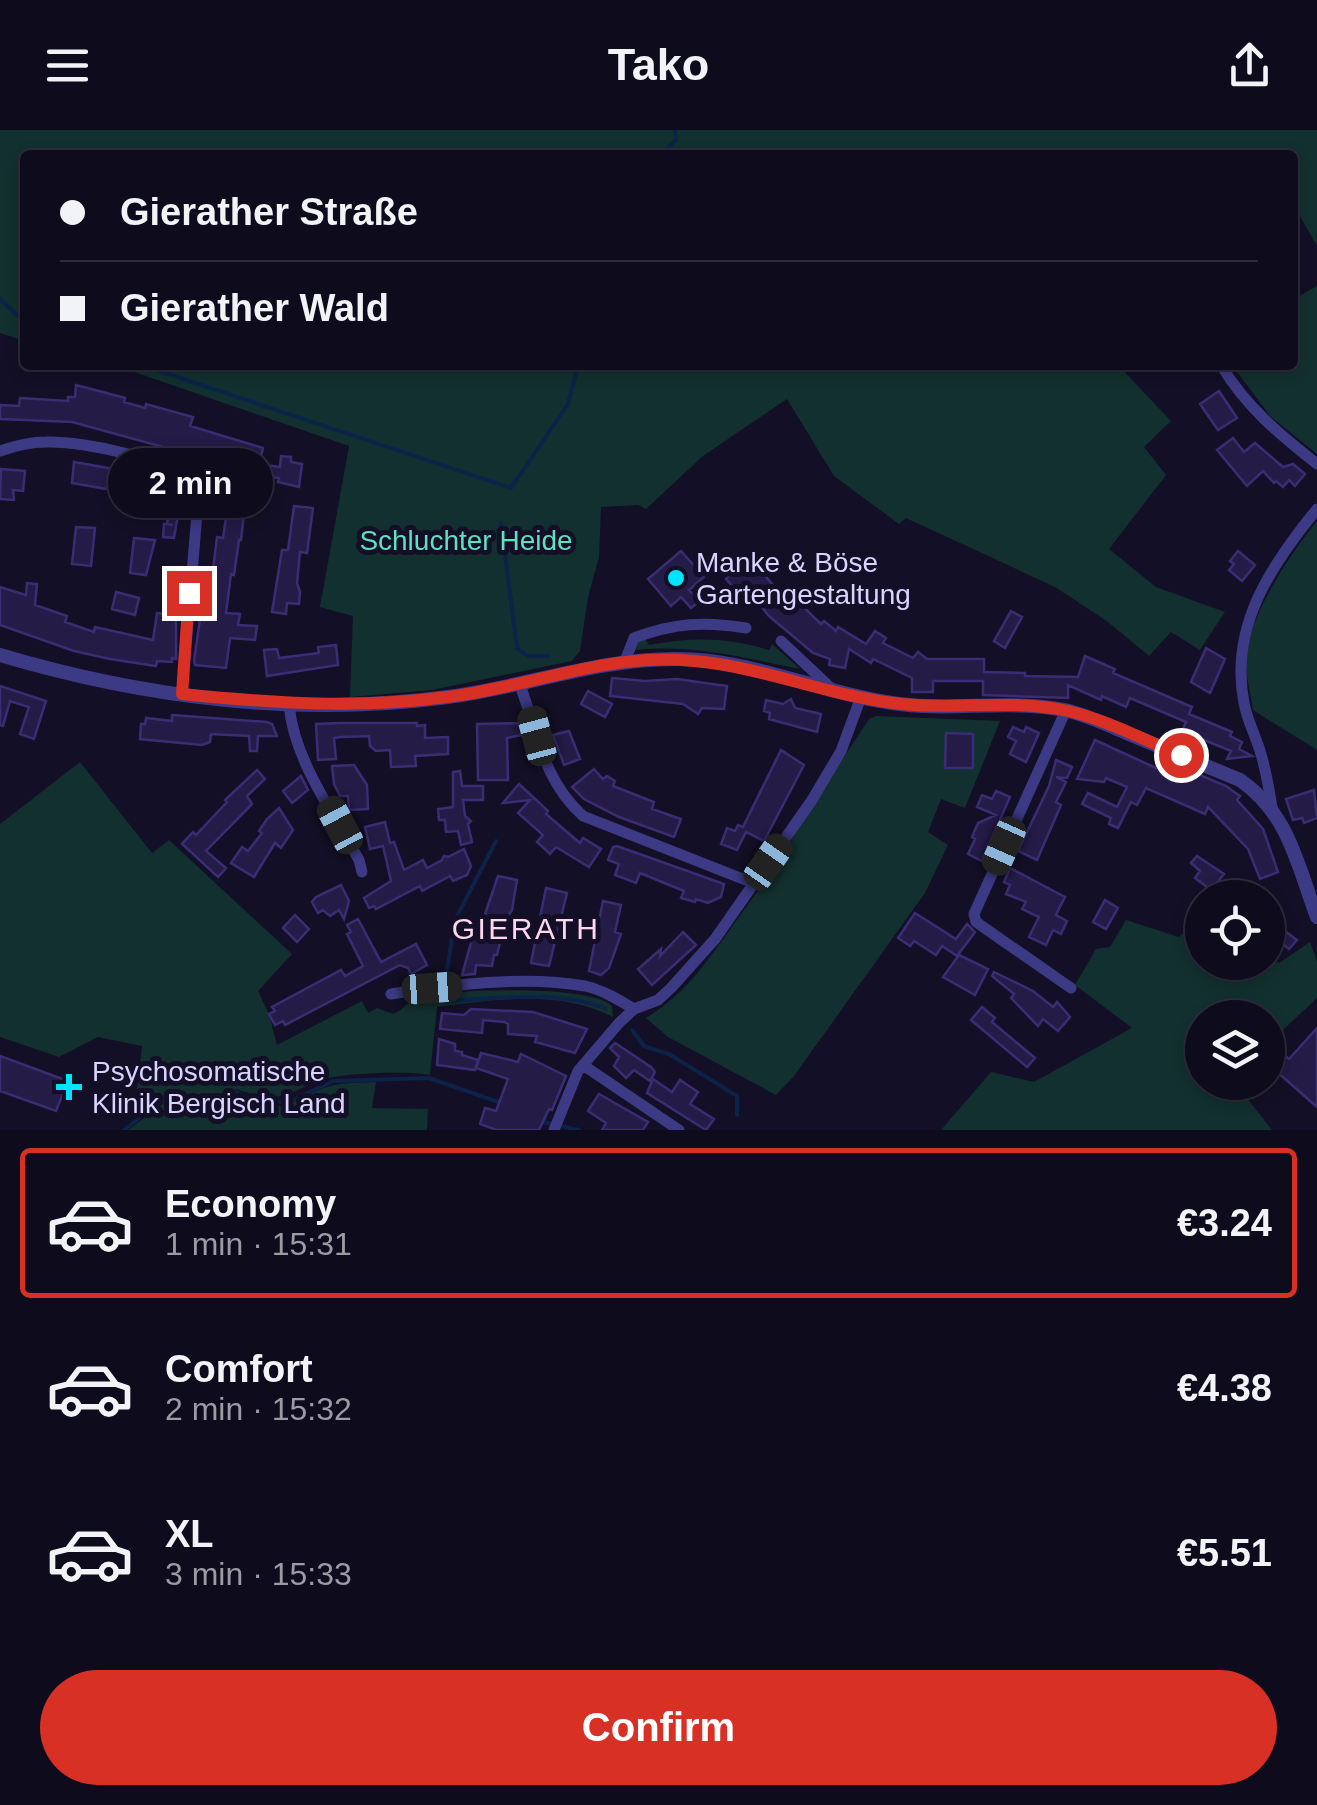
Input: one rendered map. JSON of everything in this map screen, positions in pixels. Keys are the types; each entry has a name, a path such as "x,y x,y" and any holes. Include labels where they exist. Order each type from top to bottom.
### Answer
{"street":[{"path":"1224,370 1263,421 1317,464"},
{"path":"0,451 42,442 68,442 168,467 188,476 198,488 182,694"},
{"path":"1272,807 1263,759 1244,704 1239,656 1248,623 1270,574 1317,509"},
{"path":"626,661 634,638 668,625 701,621 746,628"},
{"path":"781,641 833,690"},
{"path":"0,655 65,674 182,694 289,705 427,699 520,685 626,661 680,658 738,665 894,704 1066,710 1240,780 1272,807 1281,821 1317,917"},
{"path":"520,685 552,781 563,798 583,816 753,884"},
{"path":"557,1124 583,1065 634,1009 658,1000 698,961 753,884 832,767 861,697"},
{"path":"289,705 291,725 302,755 362,872"},
{"path":"1066,710 974,914 976,922 1071,988"},
{"path":"390,994 540,982 584,986 612,995 634,1009"},
{"path":"583,1065 680,1130"}],"green space":[{"path":"0,130 1317,130 1317,246 1298,213 1298,150 20,150 20,339 0,333"},
{"path":"1317,286 1317,454 1270,416 1236,370 1298,370 1298,297"},
{"name":"Schluchter Heide","path":"129,370 1123,370 1171,421 1144,447 1166,475 1109,549 1156,587 1225,612 1200,650 1171,632 1149,656 1108,622 1055,587 906,518 899,524 834,476 787,399 703,456 646,509 638,505 601,507 599,557 580,651 572,661 432,690 350,697 353,616 320,607 349,446"},
{"path":"1317,521 1317,750 1253,710 1246,663 1261,607"},
{"path":"644,637 649,645 709,640 769,650 772,644 800,669 698,650 636,650 638,639"},
{"path":"876,716 1000,721 965,808 941,799 928,832 948,845 925,893 794,1076 776,1095 668,1037 646,1018 673,999 705,963 769,874 869,719"},
{"path":"80,762 152,853 169,840 292,954 258,991 277,1045 362,1001 368,1013 377,1008 393,1014 419,997 459,992 520,990 578,994 612,1006 613,1017 592,1008 549,1000 437,1007 430,1075 344,1076 268,1097 236,1089 211,1107 161,1098 134,1117 142,1046 98,1037 59,1057 0,1037 0,824"},
{"path":"1126,920 1179,937 1185,932 1185,980 1285,980 1285,959 1310,942 1317,961 1317,998 1285,1028 1285,1000 1185,1000 1185,1100 1248,1100 1272,1130 941,1130 991,1072 1034,1082 1132,1028 1075,985 1096,949 1110,947"},
{"path":"376,1082 372,1108 428,1109 427,1130 128,1130 164,1103 214,1113 236,1096 265,1107 277,1106 335,1085"}],"building":[{"path":"76,385 125,398 124,402 145,408 146,404 193,417 190,426 263,448 259,464 280,467 281,456 302,464 299,487 278,482 279,478 256,475 254,480 248,479 226,613 240,614 238,625 257,626 255,640 230,638 226,668 195,665 194,661 206,577 212,578 217,537 223,538 232,477 198,464 200,457 72,422 0,419 0,405 19,406 20,398 68,401 68,397 75,397"},
{"path":"1219,391 1237,418 1218,430 1200,404"},
{"path":"1233,438 1244,452 1255,443 1283,467 1293,464 1305,474 1295,486 1289,480 1283,487 1263,471 1247,486 1217,450"},
{"path":"74,462 120,470 119,478 167,483 167,491 178,492 180,503 174,538 163,537 164,524 173,525 167,524 170,502 128,498 129,493 72,483"},
{"path":"1,469 25,471 23,491 13,490 14,500 0,499"},
{"path":"294,506 313,508 307,553 300,552 299,604 287,603 286,614 272,612 282,550 288,550"},
{"path":"76,527 95,528 91,566 72,564"},
{"path":"134,538 155,540 146,575 130,573"},
{"name":"Manke & Böse Gartengestaltung","path":"681,551 704,577 689,590 700,601 691,608 681,597 671,606 648,579"},
{"path":"1238,551 1255,565 1242,581 1229,570"},
{"path":"748,556 785,599 790,594 821,624 824,621 836,631 838,627 866,644 875,631 886,638 883,643 913,658 918,652 927,659 984,659 984,672 1025,676 1078,677 1085,656 1115,669 1113,673 1192,707 1189,714 1232,732 1230,736 1242,742 1239,749 1252,756 1227,759 1231,751 1182,731 1186,722 1130,698 1126,707 1068,685 1068,698 983,695 983,681 933,681 933,692 912,692 912,678 873,659 871,663 849,649 845,668 829,665 830,659 813,653 755,599 747,603 726,579"},
{"path":"27,583 37,584 35,605 67,616 65,622 94,632 95,627 153,640 157,613 176,615 176,659 157,661 156,666 110,659 0,625 0,587 26,595"},
{"path":"116,592 139,598 135,615 112,609"},
{"path":"1011,611 1022,617 1005,648 994,641"},
{"path":"336,645 338,665 267,676 264,650 277,649 279,658 319,653 318,647"},
{"path":"1206,648 1225,659 1210,693 1191,682"},
{"path":"612,678 677,679 727,686 724,709 702,708 698,714 683,704 610,696"},
{"path":"0,686 46,701 34,739 20,734 29,707 10,701 3,726 0,725"},
{"path":"588,691 612,704 605,717 581,704"},
{"path":"791,699 795,708 821,714 817,732 769,719 770,713 764,711 766,700 783,704"},
{"path":"172,715 267,722 277,736 258,736 257,751 250,751 249,736 211,734 210,742 202,745 140,739 141,724 145,724 146,718 172,721"},
{"path":"523,723 526,734 507,738 508,780 478,780 477,724"},
{"path":"316,724 425,725 425,738 448,737 448,754 415,756 416,766 391,767 390,750 376,751 370,746 369,736 341,737 334,738 336,759 318,760"},
{"path":"1013,727 1039,733 1026,762 1010,754 1016,741 1008,737"},
{"path":"569,731 580,759 564,765 553,735"},
{"path":"946,733 973,734 973,768 945,768"},
{"path":"1095,740 1156,768 1160,758 1226,786 1240,796 1237,800 1263,829 1278,872 1260,879 1248,849 1208,807 1205,814 1146,788 1137,805 1131,802 1118,828 1109,824 1111,818 1082,804 1088,793 1117,807 1127,787 1106,778 1104,782 1077,779"},
{"path":"781,750 804,765 764,841 746,832 737,850 721,844 727,828 735,831 738,825 743,827"},
{"path":"1056,760 1072,767 1067,778 1056,777 1066,782 1056,802 1061,805 1037,860 1018,851 1049,786"},
{"path":"354,765 367,785 368,809 349,810 348,796 340,796 334,784 332,766"},
{"path":"594,769 603,779 607,776 615,781 613,786 654,802 652,809 681,819 674,837 584,799 572,787"},
{"path":"257,770 265,779 247,796 252,804 206,851 226,868 218,877 182,844 193,832 196,835"},
{"path":"460,771 462,786 483,786 483,800 463,800 465,816 471,821 468,824 472,842 461,845 458,831 446,832 438,809 453,807 453,772"},
{"path":"301,776 308,790 292,803 283,791"},
{"path":"519,784 580,843 583,838 601,849 589,867 556,847 550,854 537,842 543,835 518,813 530,800 503,803"},
{"path":"1314,790 1317,818 1304,823 1302,818 1293,820 1286,799"},
{"path":"996,791 1010,797 982,861 968,854 975,839 972,837 978,823 996,815 977,807 982,795 992,799"},
{"path":"279,808 293,830 281,848 275,843 254,877 231,863 242,847 248,851 267,819"},
{"path":"385,822 390,843 394,842 404,870 423,860 427,868 464,849 471,866 467,875 453,881 450,876 422,891 420,886 376,909 369,908 364,898 391,881 383,846 370,849 365,827"},
{"path":"617,846 724,884 721,897 708,903 696,899 695,902 681,898 684,891 640,873 636,883 615,875 619,864 608,860"},
{"path":"1197,856 1224,874 1219,880 1198,880 1195,878 1200,871 1191,863"},
{"path":"1010,868 1065,897 1056,915 1067,921 1061,934 1053,930 1046,945 1029,937 1039,917 1022,909 1026,902 1006,894 1010,885 1004,882"},
{"path":"498,876 517,880 497,955 492,966 476,965 475,974 462,975 475,928 480,929"},
{"path":"341,885 349,901 344,919 339,910 330,916 323,910 318,913 312,902 316,897"},
{"path":"546,888 567,893 549,966 531,963"},
{"path":"1105,900 1118,908 1106,929 1093,922"},
{"path":"603,901 621,905 615,932 621,934 609,968 601,975 589,971"},
{"path":"915,913 956,939 967,924 975,932 957,956 942,946 936,955 914,941 910,946 898,938"},
{"path":"295,915 309,929 297,942 283,928"},
{"path":"358,919 381,962 416,944 427,965 411,974 400,965 285,1025 283,1021 275,1025 269,1014 275,1011 272,1007 341,970 345,976 363,966 347,934 351,932 347,925"},
{"path":"1285,931 1297,940 1289,949 1285,946"},
{"path":"683,932 696,945 652,985 638,969 661,949 660,956"},
{"path":"959,955 988,969 975,995 943,977"},
{"path":"994,972 1033,991 1053,1007 1057,1002 1070,1017 1058,1031 1043,1019 1038,1026 1011,998 1014,994 992,976"},
{"path":"982,1007 995,1018 992,1022 1035,1058 1027,1067 971,1020"},
{"path":"471,1009 533,1012 587,1029 575,1053 535,1042 537,1036 508,1034 508,1024 504,1022 483,1020 482,1033 440,1029 442,1013 464,1015"},
{"path":"1317,1028 1317,1107 1285,1079 1285,1056 1289,1059"},
{"path":"439,1039 455,1044 455,1051 462,1055 478,1060 475,1070 437,1065"},
{"path":"615,1043 651,1067 655,1072 650,1081 634,1070 626,1078 614,1066 619,1057 610,1048"},
{"path":"481,1053 518,1062 521,1054 566,1076 539,1130 497,1130 480,1124 485,1108 496,1111 508,1079 476,1068"},
{"path":"0,1056 68,1081 56,1111 0,1091"},
{"path":"653,1079 672,1092 680,1080 698,1092 690,1104 714,1119 706,1130 647,1093"},
{"path":"599,1094 648,1122 643,1130 602,1130 606,1123 588,1111"}],"waterway":[{"path":"665,150 676,140 675,130"},
{"path":"0,299 20,318"},
{"path":"156,370 511,488 568,404 577,370"},
{"path":"501,523 517,648 528,656 549,656"},
{"path":"446,976 455,920 496,841"},
{"path":"444,1001 546,997 605,1008"},
{"path":"632,1030 644,1046 669,1054 737,1096 737,1115"},
{"path":"124,1130 162,1100 213,1111 236,1092 255,1102 289,1102 333,1081 429,1078 504,1104"},
{"path":"539,1121 579,1130"}],"place":[{"name":"Manke & Böse Gartengestaltung","path":"676,578"},
{"name":"Psychosomatische Klinik Bergisch Land","path":"69,1087"}],"district":[{"name":"GIERATH","path":"526,929"}],"route":[{"path":"189,593 182,694 285,704 354,705 446,697 626,661 680,658 738,665 894,704 1066,710 1181,755"}]}
